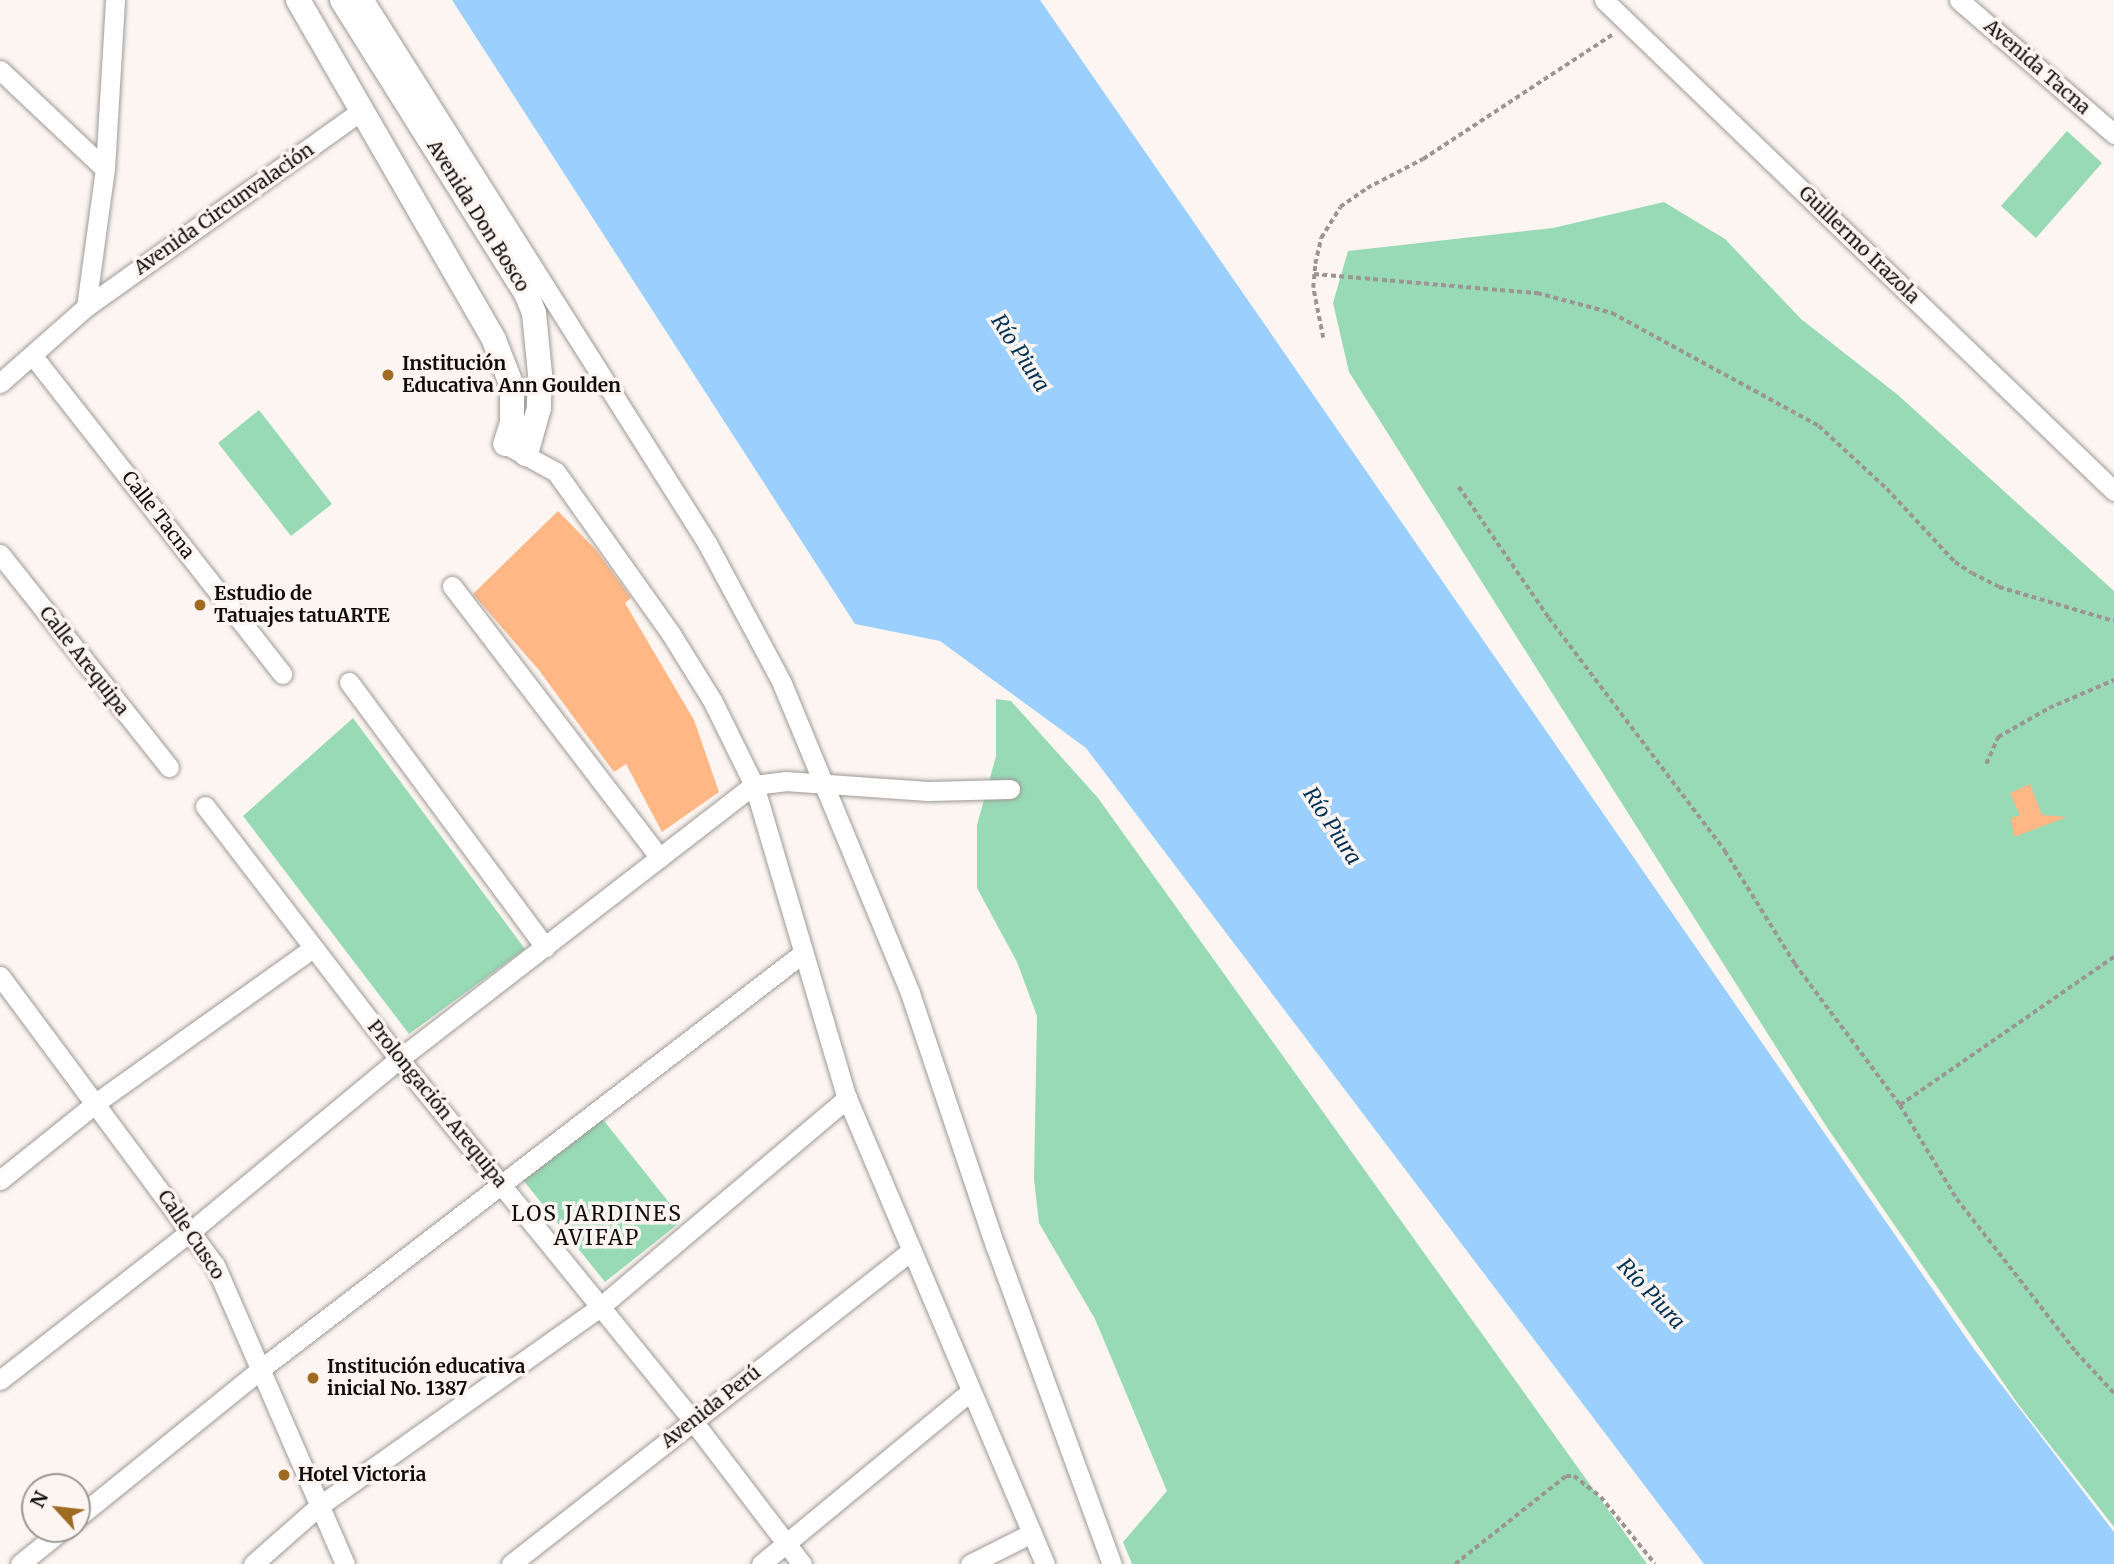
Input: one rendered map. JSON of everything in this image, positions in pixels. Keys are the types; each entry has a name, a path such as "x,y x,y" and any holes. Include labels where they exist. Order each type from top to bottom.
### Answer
{"main road":[{"path":"298,0 507,369 513,400 515,449"},
{"name":"Avenida Don Bosco","path":"342,0 526,293 534,313 540,374 539,408 515,449"}],"street":[{"path":"86,307 104,169 115,0"},
{"path":"364,0 707,543 780,681 827,784 910,993 995,1245 1111,1564"},
{"name":"Guillermo Irazola","path":"1604,0 2114,492"},
{"name":"Avenida Tacna","path":"1959,0 2114,134"},
{"path":"0,70 104,169"},
{"name":"Avenida Circunvalación","path":"0,383 86,307 361,111"},
{"name":"Calle Tacna","path":"33,356 282,674"},
{"path":"515,449 556,472 671,634 712,700 754,785 847,1098 1045,1564"},
{"name":"Calle Arequipa","path":"0,554 169,767"},
{"path":"452,586 660,858"},
{"path":"349,682 545,947"},
{"path":"0,1380 191,1231 399,1059 754,785 785,781 928,791 1010,789"},
{"name":"Prolongación Arequipa","path":"205,806 399,1059 693,1421 802,1564"},
{"path":"0,1180 97,1102 313,948"},
{"path":"91,1507 262,1368 803,953"},
{"name":"Calle Cusco","path":"0,976 97,1102 215,1265 345,1564"},
{"path":"253,1564 319,1506 600,1307 847,1098"},
{"name":"Avenida Perú","path":"510,1564 912,1250"},
{"path":"761,1564 971,1391"},
{"path":"970,1564 1032,1533"},
{"path":"20,1564 46,1543"}],"path":[{"path":"1323,338 1316,313 1314,275 1321,238 1340,207 1367,188 1423,159 1629,23"},
{"path":"1314,275 1537,293 1612,313 1819,426 1886,489 1955,562 1972,573 1999,587 2114,621"},
{"path":"1459,487 1549,618 1725,851 1795,964 1900,1105 1957,1199 2076,1352 2114,1393"},
{"path":"1986,764 1998,737 2049,708 2114,680"},
{"path":"1900,1105 2114,957"},
{"path":"1455,1564 1566,1476 1574,1476 1601,1497 1655,1564"}],"green space":[{"path":"2067,131 2102,163 2036,238 2001,206"},
{"path":"1664,202 1725,239 1801,319 1898,395 2114,591 2114,1527 2018,1404 1826,1126 1349,372 1333,303 1348,251 1553,228"},
{"path":"259,410 332,504 291,536 218,443"},
{"path":"996,699 1011,701 1098,798 1647,1564 1132,1564 1123,1542 1167,1491 1095,1319 1039,1223 1034,1179 1037,1016 1017,962 977,888 977,825 996,756"},
{"path":"353,718 525,949 409,1034 243,816"},
{"path":"601,1117 683,1220 605,1282 523,1180"}],"water":[{"name":"Río Piura","path":"452,0 1040,0 1974,1349 2114,1532 2114,1564 1704,1564 1086,748 940,641 855,624"}],"building":[{"path":"558,511 597,551 631,598 625,603 694,720 719,792 662,832 626,764 614,772 538,669 473,594"},
{"path":"2030,784 2042,815 2067,817 2014,837 2011,817 2020,816 2010,793"}],"place":[{"name":"Institución Educativa Ann Goulden","path":"388,375"},
{"name":"Estudio de Tatuajes tatuARTE","path":"200,605"},
{"name":"Institución educativa inicial No. 1387","path":"313,1378"},
{"name":"Hotel Victoria","path":"284,1475"}],"district":[{"name":"LOS JARDINES AVIFAP","path":"597,1226"}]}
